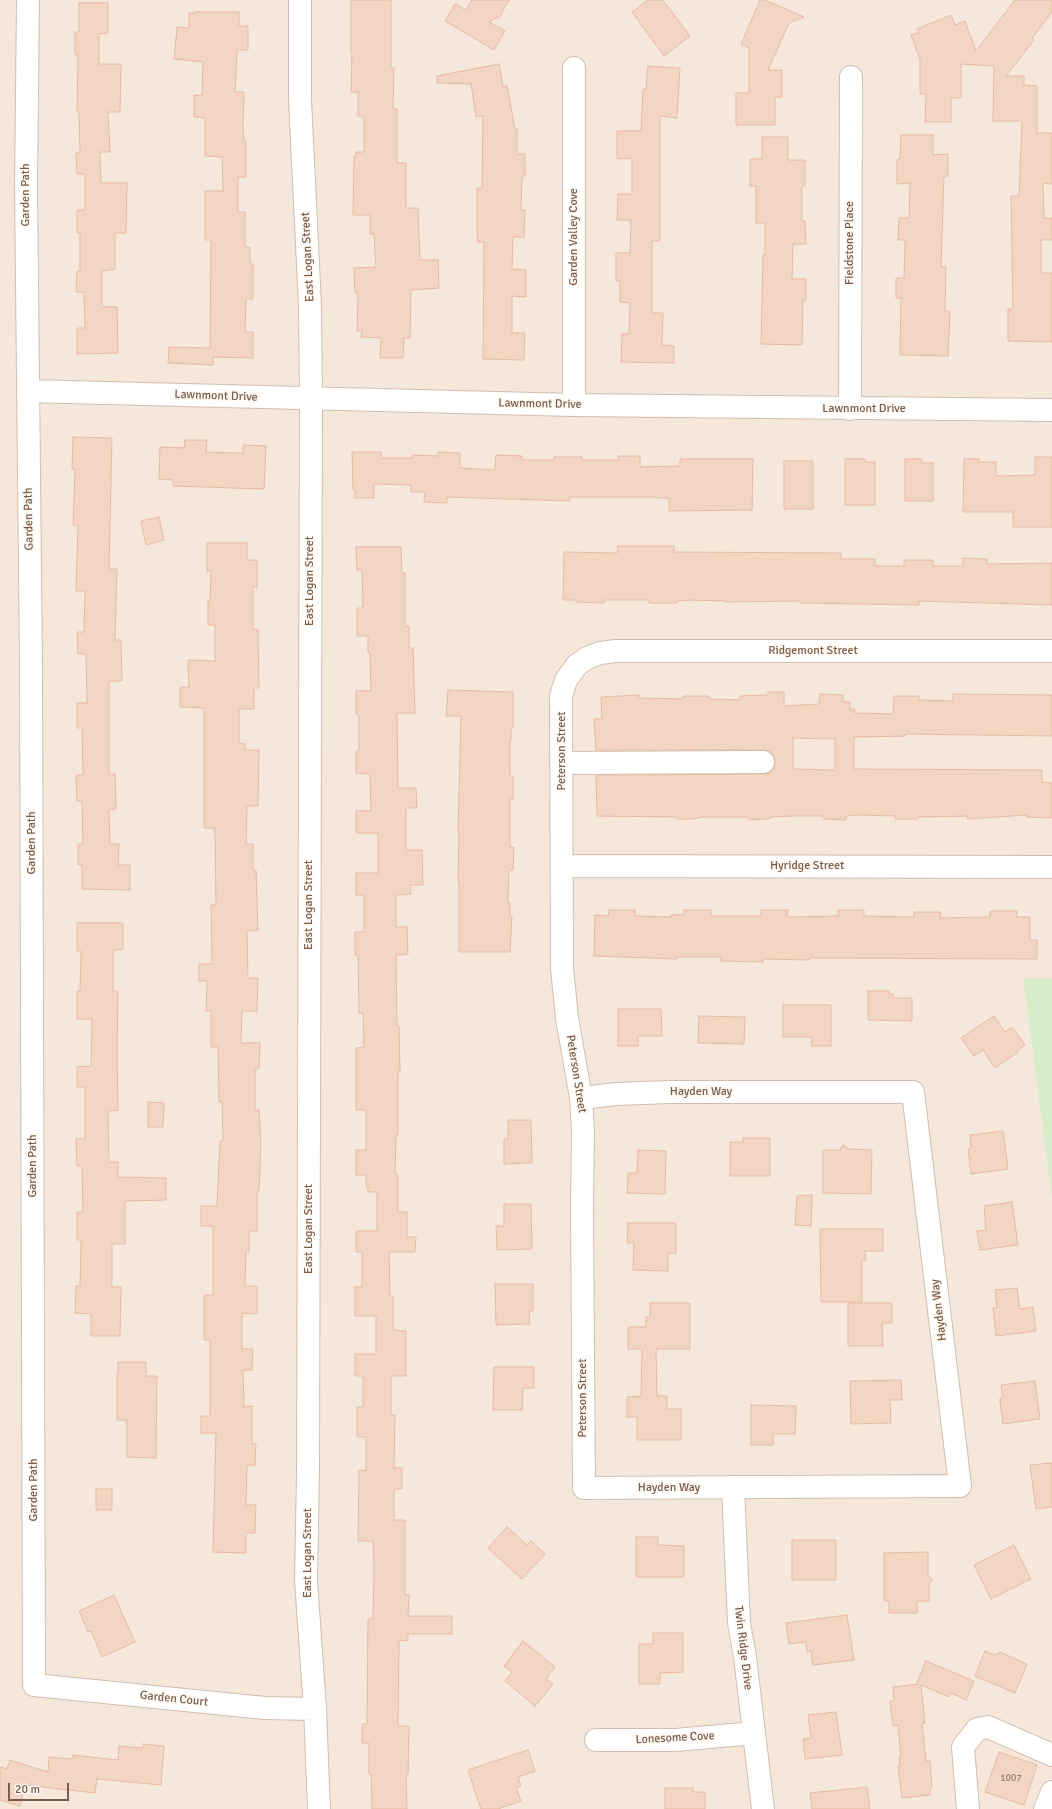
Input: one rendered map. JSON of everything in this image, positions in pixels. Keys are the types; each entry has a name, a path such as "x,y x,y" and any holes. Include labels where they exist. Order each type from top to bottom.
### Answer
{"street":[{"name":"Garden Path","path":"28,0 26,187 31,664 34,1685"},
{"name":"East Logan Street","path":"300,0 300,100 310,306 311,398 308,1472 306,1581 315,1710 319,1809"},
{"name":"Garden Valley Cove","path":"574,68 574,405"},
{"name":"Fieldstone Place","path":"850,409 851,77"},
{"name":"Lawnmont Drive","path":"28,391 574,405 1052,410"},
{"name":"Ridgemont Street","path":"577,665 587,658 600,653 616,651 1052,651"},
{"name":"Peterson Street","path":"577,665 566,680 561,696 563,866 562,968 567,1018 581,1098 583,1129 582,1217 584,1488"},
{"path":"562,763 763,762"},
{"name":"Hyridge Street","path":"563,866 1052,867"},
{"name":"Hayden Way","path":"581,1098 616,1094 669,1092 913,1092 960,1486 584,1488"},
{"name":"Twin Ridge Drive","path":"733,1487 739,1623 745,1657 763,1809"},
{"name":"Garden Court","path":"34,1685 265,1708 315,1710"},
{"path":"968,1809 963,1747 977,1729 988,1727 1052,1755"},
{"name":"Lonesome Cove","path":"596,1740 676,1740 754,1733"},
{"path":"1045,1809 1052,1792"}],"shaded area":[{"path":"0,0 1052,0 1052,978 1023,978 1052,1201 1052,1809 0,1809"}],"green space":[{"path":"1023,978 1052,978 1052,1201"}],"building":[{"path":"351,0 391,0 391,68 394,68 393,109 397,109 397,163 406,163 406,208 418,208 420,260 438,260 439,288 411,290 410,338 404,338 403,358 380,358 381,338 361,337 362,331 357,331 358,293 355,293 354,268 376,267 374,234 370,234 370,215 353,215 354,156 356,156 356,152 364,152 364,117 358,116 358,92 351,92"},
{"path":"472,0 509,0 500,16 489,22 505,31 494,50 445,21 455,4 466,10"},
{"path":"648,0 663,0 690,36 664,56 632,12"},
{"path":"760,0 765,0 804,17 789,23 768,70 782,70 782,97 775,97 775,125 736,125 736,93 749,93 749,48 741,44"},
{"path":"1015,0 1052,0 1052,12 1032,38 1034,40 1006,76 1024,76 1024,85 1037,86 1037,133 1052,133 1052,184 1043,183 1044,218 1052,218 1052,240 1041,240 1041,273 1052,273 1052,342 1008,341 1008,309 1013,309 1011,196 1019,196 1022,121 993,121 994,66 961,64 961,98 951,98 951,122 925,122 926,94 920,94 920,59 911,35 919,33 917,29 951,15 955,25 965,21 976,51"},
{"path":"79,3 108,3 108,33 99,34 99,64 121,64 120,112 108,112 110,152 100,152 101,183 127,183 126,233 115,233 115,269 102,271 102,307 117,307 118,353 77,354 77,328 85,328 84,292 76,292 77,271 80,271 80,233 77,233 77,210 85,210 85,174 77,174 76,153 80,153 79,112 77,112 78,55 75,55 75,32 79,32"},
{"path":"239,12 239,26 248,26 248,50 237,50 235,92 244,92 243,127 244,141 246,141 246,177 238,177 238,212 245,212 245,247 250,247 250,264 253,264 253,299 246,299 245,332 253,332 253,358 213,357 213,365 168,363 169,347 210,348 211,240 205,240 205,191 223,191 222,157 205,156 205,118 194,117 194,95 202,96 203,62 174,59 177,27 189,28 189,13"},
{"path":"499,64 503,87 507,86 515,129 517,129 517,154 525,154 525,176 522,176 521,210 525,210 524,237 513,237 512,269 526,270 526,297 512,296 512,333 525,333 524,360 483,359 484,242 478,242 477,236 477,188 482,188 483,116 476,117 471,84 437,83 437,76"},
{"path":"648,66 680,68 677,118 660,116 660,241 652,241 652,313 663,313 662,345 674,346 674,363 621,362 622,334 629,334 630,303 620,302 620,281 616,281 616,253 630,253 631,220 617,220 618,194 632,194 632,158 617,159 617,131 641,131 643,89 646,89"},
{"path":"901,135 933,135 933,155 948,154 948,176 944,176 941,267 946,267 945,311 950,311 948,356 900,355 901,298 896,298 896,278 904,278 905,240 898,240 899,218 909,218 910,183 897,184 897,159 900,159"},
{"path":"762,137 788,137 788,160 805,160 805,186 802,186 802,221 805,221 806,244 793,244 792,279 806,279 806,300 803,300 802,345 761,344 765,223 756,223 756,186 750,186 750,159 762,159"},
{"path":"73,437 112,438 109,569 117,569 115,640 121,640 122,681 109,681 109,774 115,774 116,809 109,810 110,844 119,844 118,865 130,865 130,890 82,889 82,865 78,865 78,844 83,844 82,801 77,801 76,775 83,775 82,728 77,728 77,703 87,703 86,654 78,654 77,632 84,632 85,591 76,591 78,525 73,525 75,469 72,469"},
{"path":"185,440 207,440 206,452 243,453 243,445 266,446 264,489 173,486 173,480 159,479 160,447 184,448"},
{"path":"352,452 381,452 381,458 412,458 412,455 438,456 438,452 460,453 460,468 495,470 496,455 522,456 522,460 554,460 554,457 582,457 582,460 619,460 618,456 640,456 640,467 680,466 680,459 753,459 752,510 669,511 669,498 655,497 570,497 570,501 447,497 447,503 424,502 425,492 411,492 411,485 374,484 374,498 355,498 355,490 353,490"},
{"path":"1035,457 1052,457 1052,527 1013,527 1013,512 963,512 964,459 979,459 979,462 996,462 996,476 1035,475"},
{"path":"845,459 865,459 865,462 875,462 875,505 845,505"},
{"path":"905,459 922,459 922,463 933,463 933,501 905,501"},
{"path":"784,461 813,461 813,509 784,509"},
{"path":"159,517 164,540 146,545 141,521"},
{"path":"207,543 247,543 247,560 257,560 257,587 253,587 253,629 258,630 259,688 254,688 254,709 239,709 239,743 245,744 245,750 259,750 258,806 247,806 246,844 253,844 253,870 256,870 258,930 247,931 248,978 258,978 257,1011 242,1011 241,1043 260,1043 259,1069 255,1069 255,1110 259,1110 261,1143 259,1191 257,1191 257,1231 249,1231 249,1251 246,1251 245,1286 257,1286 257,1314 242,1313 242,1349 253,1349 252,1370 243,1370 244,1407 252,1406 252,1444 256,1444 255,1465 247,1465 246,1505 256,1505 255,1533 246,1533 246,1553 213,1552 216,1433 201,1433 201,1416 210,1416 210,1340 204,1340 204,1295 213,1295 213,1226 201,1226 201,1206 217,1206 220,1141 223,1141 222,1102 219,1102 218,1047 211,1047 211,1011 206,1011 207,981 199,981 199,964 212,964 211,905 216,905 215,828 204,828 204,708 180,707 180,687 189,687 188,660 215,661 215,625 208,625 208,601 210,601 211,571 207,571"},
{"path":"618,546 674,546 674,552 841,553 841,559 875,559 875,566 904,566 904,560 933,560 933,566 963,566 963,558 987,559 987,564 1052,563 1052,605 919,601 919,605 800,603 800,601 726,602 689,600 677,601 677,603 649,603 649,600 604,600 604,603 563,600 564,552 617,553"},
{"path":"356,547 401,547 402,573 405,573 405,626 409,626 409,648 413,648 415,713 397,713 398,788 416,788 417,808 406,808 406,850 422,850 423,885 410,885 411,894 396,895 396,927 407,927 408,954 396,955 397,1026 399,1026 400,1072 398,1072 398,1135 396,1135 395,1174 398,1174 398,1212 407,1212 407,1237 416,1237 415,1252 389,1252 390,1296 393,1296 393,1330 406,1331 406,1376 391,1376 391,1415 395,1415 394,1468 402,1468 402,1489 394,1489 394,1520 405,1520 405,1595 409,1595 408,1616 452,1616 452,1634 408,1634 408,1641 399,1640 398,1726 409,1726 408,1774 406,1774 407,1809 372,1809 371,1774 369,1774 369,1743 362,1743 362,1724 367,1724 368,1619 373,1619 374,1567 373,1541 358,1541 359,1470 366,1471 366,1437 357,1437 357,1407 363,1407 363,1376 355,1376 355,1354 376,1354 376,1316 355,1316 355,1287 362,1287 362,1252 356,1252 356,1231 377,1231 377,1192 368,1192 368,1187 366,1186 366,1175 356,1175 356,1150 366,1150 366,1110 356,1110 356,1048 364,1047 363,1013 359,1013 358,955 355,955 355,932 364,932 364,895 356,895 356,873 378,873 378,833 356,833 356,811 371,811 370,774 356,773 356,751 359,751 359,714 356,714 356,691 371,691 368,636 357,636 357,608 363,608 362,570 357,570"},
{"path":"448,690 513,692 513,728 511,728 510,741 510,776 513,776 513,799 510,799 510,847 514,847 513,870 509,870 508,903 510,903 510,917 512,917 510,952 459,952 458,832 461,716 446,716"},
{"path":"768,692 784,692 784,706 819,704 820,694 843,695 843,702 850,702 850,709 855,709 855,713 893,714 894,696 919,696 919,700 953,701 953,694 1052,695 1052,736 905,734 905,736 854,737 854,769 1042,770 1042,782 1052,783 1052,818 1027,817 1027,815 967,819 967,816 895,819 895,816 857,815 846,816 846,820 824,819 824,816 791,816 749,820 748,817 702,817 693,819 677,819 677,817 597,816 596,775 763,774 770,773 774,769 775,762 774,755 769,751 763,750 596,750 594,719 602,719 601,697 639,695 639,698 683,699 683,696 709,696 709,699 740,700 740,696 768,695","holes":["793,738 835,739 835,770 793,769"]},
{"path":"609,910 635,910 635,916 671,917 671,915 684,915 684,910 711,910 711,916 761,916 761,910 788,910 787,917 838,916 838,910 864,910 864,916 914,917 914,912 941,912 940,918 990,917 990,911 1017,911 1017,917 1030,917 1030,940 1037,940 1037,959 809,958 809,960 763,959 763,962 721,961 721,957 677,957 677,959 594,956 595,915 608,916"},
{"path":"77,923 123,923 123,949 113,950 113,991 118,991 118,1110 108,1111 109,1162 118,1162 118,1177 166,1178 166,1200 125,1201 125,1244 112,1244 112,1287 121,1287 120,1336 91,1336 91,1314 75,1313 76,1286 80,1286 81,1240 77,1240 77,1212 83,1212 82,1166 77,1166 76,1139 85,1139 85,1087 77,1087 77,1067 91,1066 92,1019 77,1019 77,991 80,991 81,951 77,951"},
{"path":"868,991 889,991 889,994 893,994 893,998 912,998 912,1021 868,1020"},
{"path":"783,1005 831,1005 831,1046 811,1046 812,1037 783,1037"},
{"path":"618,1009 661,1009 662,1036 638,1036 638,1046 618,1046"},
{"path":"699,1016 745,1017 744,1044 698,1043"},
{"path":"994,1016 1005,1032 1012,1027 1025,1045 1017,1051 1018,1052 995,1068 983,1050 974,1056 961,1038"},
{"path":"148,1102 164,1103 163,1127 148,1127"},
{"path":"508,1120 531,1120 532,1163 504,1164 504,1139 508,1139"},
{"path":"1003,1131 1008,1169 971,1174 968,1149 971,1148 970,1135"},
{"path":"743,1138 770,1138 770,1176 730,1176 730,1142 743,1142"},
{"path":"843,1145 849,1149 872,1150 871,1194 823,1193 823,1150 840,1150"},
{"path":"638,1150 666,1151 665,1194 627,1193 628,1173 637,1173"},
{"path":"812,1195 811,1226 795,1225 797,1196"},
{"path":"1012,1202 1018,1245 980,1250 977,1231 986,1230 984,1206"},
{"path":"504,1204 531,1204 532,1249 497,1250 496,1226 504,1226"},
{"path":"628,1223 676,1223 676,1253 668,1253 668,1271 633,1270 634,1243 627,1243"},
{"path":"820,1229 883,1229 883,1251 865,1251 866,1260 862,1260 862,1302 821,1302"},
{"path":"495,1284 533,1284 533,1311 529,1311 530,1324 496,1325"},
{"path":"1017,1288 1020,1309 1033,1307 1036,1331 996,1336 993,1308 997,1308 995,1290"},
{"path":"650,1303 690,1303 690,1349 656,1349 657,1396 667,1396 667,1409 681,1409 681,1440 637,1440 637,1417 627,1417 627,1397 641,1396 642,1349 628,1349 628,1327 646,1327 646,1317 650,1317"},
{"path":"848,1303 892,1303 892,1323 882,1323 883,1346 848,1346"},
{"path":"118,1362 146,1362 146,1376 157,1376 156,1458 127,1457 127,1420 117,1420"},
{"path":"494,1367 534,1367 534,1388 523,1388 522,1410 493,1410"},
{"path":"901,1380 902,1400 890,1400 891,1423 851,1424 850,1381"},
{"path":"1035,1381 1040,1419 1003,1424 1000,1403 1000,1398 1003,1398 1001,1385"},
{"path":"751,1405 796,1406 795,1434 773,1434 773,1445 751,1445"},
{"path":"1052,1463 1052,1507 1036,1509 1030,1465"},
{"path":"96,1489 112,1489 112,1510 96,1510"},
{"path":"507,1527 527,1545 531,1541 545,1554 522,1579 488,1548"},
{"path":"636,1537 658,1537 658,1545 684,1546 684,1577 636,1577"},
{"path":"792,1540 836,1540 836,1580 792,1580"},
{"path":"1014,1545 1031,1579 991,1599 974,1565"},
{"path":"928,1552 928,1576 933,1580 929,1584 929,1601 917,1601 917,1613 889,1613 889,1601 884,1601 884,1553"},
{"path":"114,1595 135,1642 102,1657 91,1631 88,1632 79,1611"},
{"path":"847,1615 854,1660 813,1665 811,1651 807,1652 806,1642 789,1644 786,1623"},
{"path":"653,1633 683,1633 683,1672 660,1673 660,1684 639,1684 639,1644 653,1644"},
{"path":"523,1641 555,1667 546,1679 553,1684 535,1706 505,1681 512,1672 504,1666"},
{"path":"985,1651 995,1655 1000,1652 1027,1664 1015,1693 975,1676"},
{"path":"926,1661 974,1681 966,1700 951,1693 949,1697 921,1685 925,1723 922,1724 926,1761 930,1760 932,1788 930,1788 930,1795 902,1798 898,1766 900,1766 899,1758 901,1758 898,1725 893,1726 890,1701 894,1701 893,1687 918,1684 917,1683"},
{"path":"836,1712 842,1755 805,1759 803,1739 811,1738 808,1715"},
{"path":"143,1744 164,1746 161,1785 97,1779 95,1793 25,1785 20,1806 0,1800 0,1767 7,1769 10,1760 48,1772 49,1757 72,1759 73,1755 118,1760 119,1746 143,1748"},
{"path":"528,1750 535,1771 518,1777 521,1786 516,1788 521,1801 498,1809 481,1809 468,1770"},
{"path":"999,1752 1037,1765 1024,1805 985,1792"},
{"path":"867,1787 870,1809 812,1809 810,1793"},
{"path":"665,1788 693,1788 693,1792 705,1792 705,1809 665,1809"}]}
